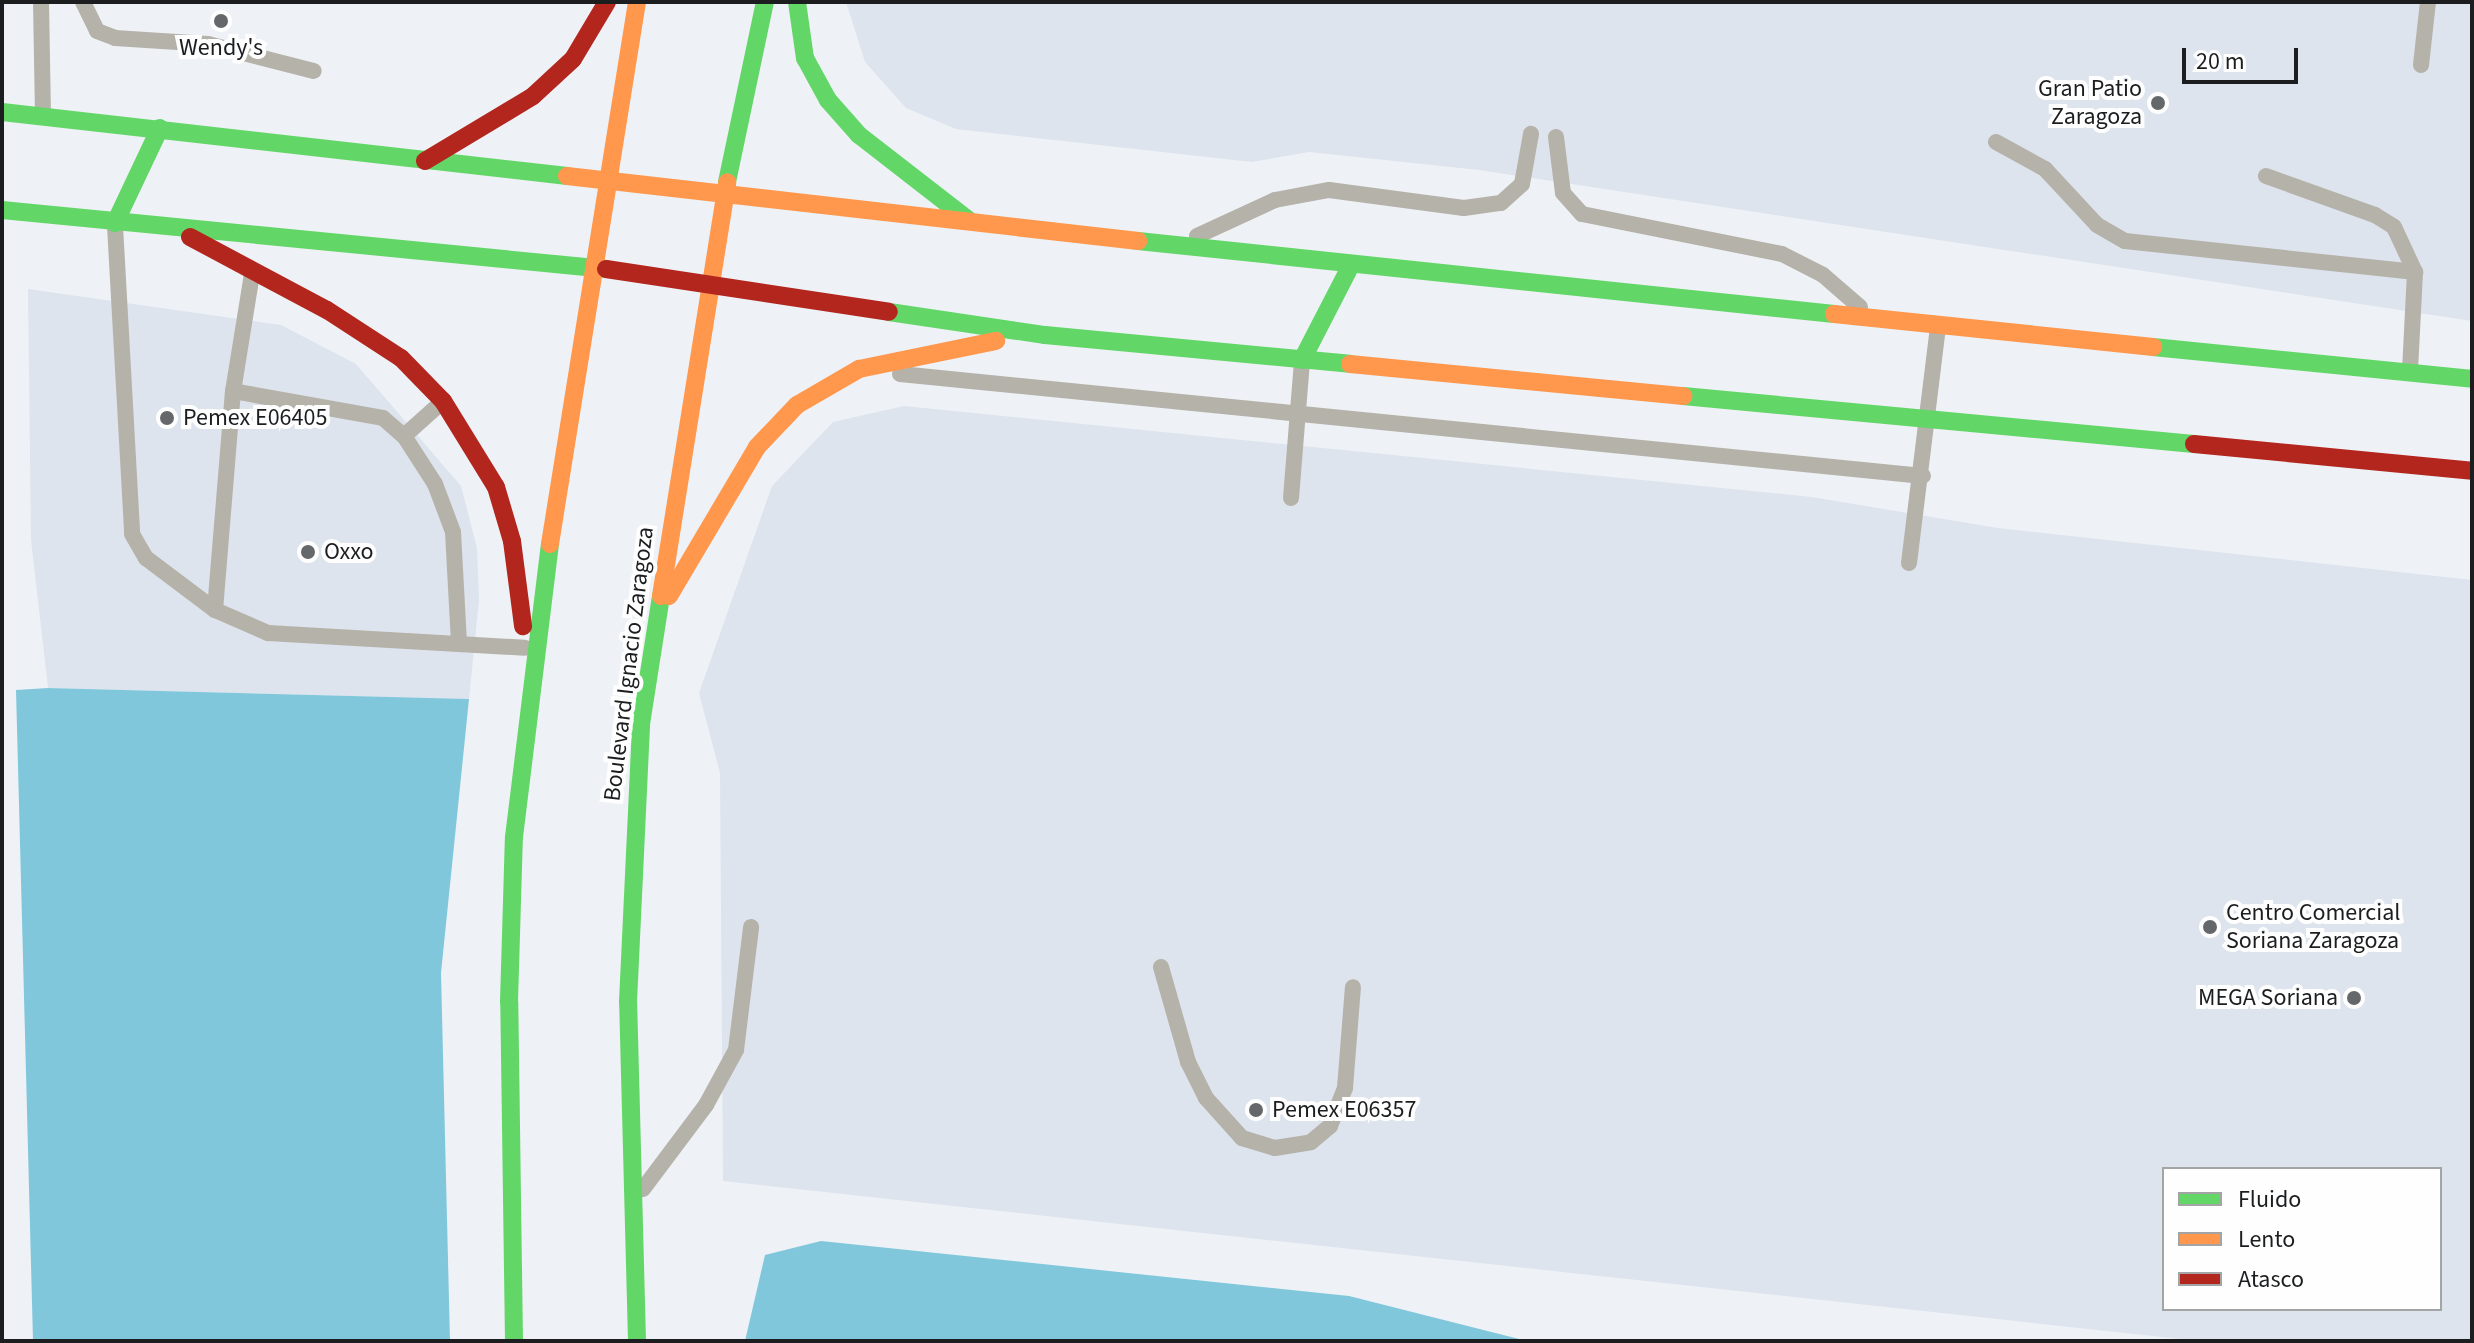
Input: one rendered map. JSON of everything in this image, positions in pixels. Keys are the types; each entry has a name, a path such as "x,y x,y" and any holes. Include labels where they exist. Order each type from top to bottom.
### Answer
{"main road":[{"path":"425,161 533,96 573,59 607,2"},
{"path":"514,1341 509,1002 514,837 532,679 590,267 637,2"},
{"name":"Boulevard Ignacio Zaragoza","path":"637,1341 632,1203 631,866 653,626 724,195 765,2"},
{"path":"797,2 805,58 828,100 859,135 972,223"},
{"path":"2,112 1351,265 2472,379"},
{"path":"115,223 160,128"},
{"path":"2,210 178,230 590,267 1045,335 2472,471"},
{"path":"178,230 327,310 401,358 443,401 496,487 512,541 525,648 532,679"},
{"path":"1302,360 1351,265"},
{"path":"653,626 757,447 797,405 859,369 915,354 1045,335"}],"lane":[{"path":"41,2 43,117"},
{"path":"83,2 97,31 115,38 208,44 314,71"},
{"path":"2421,65 2428,2"},
{"path":"1177,245 1275,200 1307,193 1356,192 1464,208 1501,203 1522,184 1531,134"},
{"path":"1556,137 1563,193 1582,214 1782,254 1823,275 1874,318"},
{"path":"1996,142 2045,169 2097,225 2125,241 2415,272"},
{"path":"2266,176 2375,215 2394,227 2415,272 2410,373"},
{"path":"115,223 132,534 146,558 215,610 268,633 525,648"},
{"path":"215,610 233,391 252,272"},
{"path":"1909,563 1930,419 1938,325"},
{"path":"1291,498 1302,360"},
{"path":"859,369 1923,476"},
{"path":"233,391 383,418 404,436 435,484 453,532 459,644"},
{"path":"404,436 443,401"},
{"path":"632,1203 706,1105 736,1050 751,927"},
{"path":"1161,967 1188,1062 1206,1098 1242,1138 1275,1148 1311,1142 1330,1126 1345,1088 1353,987"}],"shaded area":[{"path":"846,2 2472,2 2472,321 1479,170 1309,152 1252,162 956,129 906,108 865,62"},
{"path":"28,289 281,325 356,364 461,486 477,548 479,600 469,699 48,688 31,540"},
{"path":"904,406 1812,497 1998,528 2472,580 2472,1341 2199,1341 723,1181 720,773 699,693 772,486 833,422"}],"water":[{"path":"48,688 469,699 441,973 450,1341 33,1341 16,690"},
{"path":"821,1241 1349,1296 1527,1341 745,1341 765,1255"}],"traffic: fast":[{"path":"727,182 765,2"},
{"path":"797,2 805,58 828,100 859,135 970,221"},
{"path":"2,112 567,176"},
{"path":"115,223 160,128"},
{"path":"2,210 606,269"},
{"path":"1138,241 1834,314"},
{"path":"1302,360 1351,265"},
{"path":"889,312 1045,335 1350,364"},
{"path":"2153,347 2472,379"},
{"path":"1683,396 2194,444"},
{"path":"514,1341 509,1002 514,837 550,544"},
{"path":"637,1341 628,1002 641,724 661,596"}],"traffic: slow":[{"path":"550,544 637,2"},
{"path":"567,176 1138,241"},
{"path":"661,596 727,182"},
{"path":"1834,314 2153,347"},
{"path":"669,596 757,447 797,405 859,369 996,341"},
{"path":"1350,364 1683,396"}],"traffic: jam":[{"path":"425,161 533,96 573,59 607,2"},
{"path":"190,237 327,310 401,358 443,401 496,487 512,541 523,626"},
{"path":"606,269 889,312"},
{"path":"2194,444 2472,471"}],"place":[{"name":"Wendy's","path":"221,21"},
{"name":"Gran Patio Zaragoza","path":"2158,103"},
{"name":"Pemex E06405","path":"167,418"},
{"name":"Oxxo","path":"308,552"},
{"name":"Centro Comercial Soriana Zaragoza","path":"2210,927"},
{"name":"MEGA Soriana","path":"2354,998"},
{"name":"Pemex E06357","path":"1256,1110"}]}
